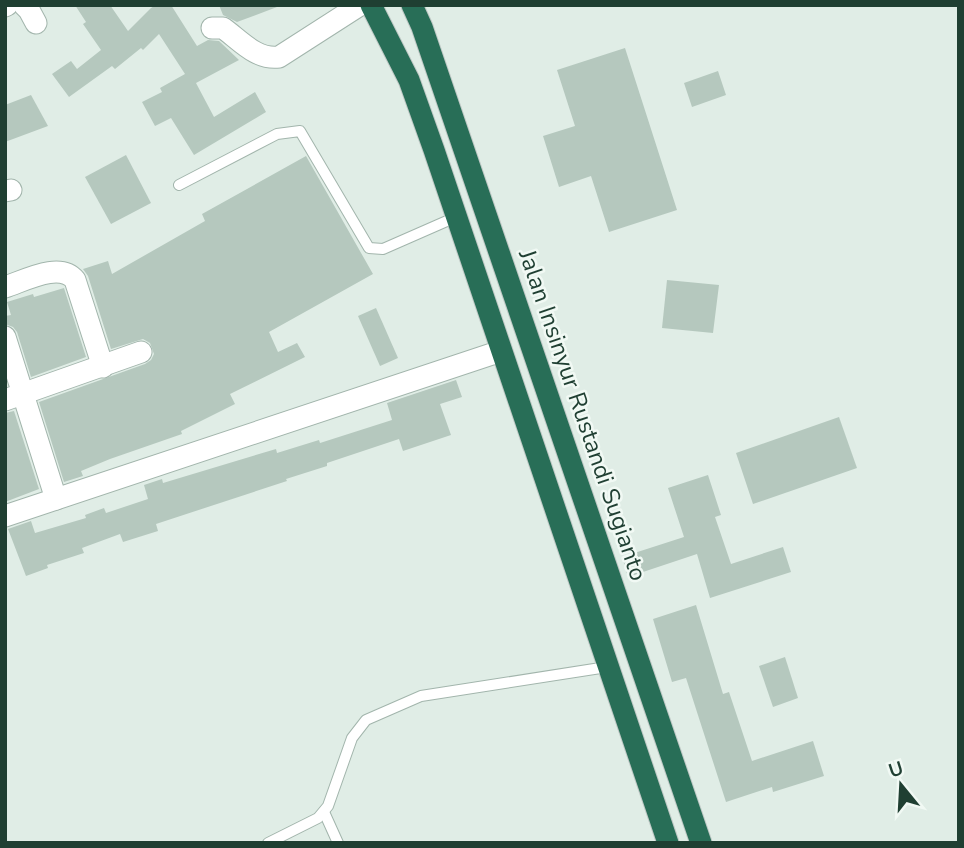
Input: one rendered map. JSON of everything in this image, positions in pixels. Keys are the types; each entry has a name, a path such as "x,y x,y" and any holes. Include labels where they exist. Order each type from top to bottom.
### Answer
{"highway":[{"path":"371,5 408,79 668,843"},
{"name":"Jalan Insinyur Rustandi Sugianto","path":"412,5 701,843"}],"street":[{"path":"212,28 223,28 245,47 271,58 279,57 360,5"},
{"path":"5,287 57,271 71,274 103,367"},
{"path":"5,337 15,397 56,499"},
{"path":"5,516 501,351"},
{"path":"15,397 141,352"}],"lane":[{"path":"179,185 277,134 300,131 369,248 383,249 456,217"},
{"path":"268,843 318,818 324,812 352,738 366,720 421,696 607,667"},
{"path":"324,812 338,843"}],"building":[{"path":"75,5 110,5 128,31 151,8 156,5 171,5 197,46 208,40 219,41 239,60 196,83 214,117 255,92 266,112 194,155 171,118 155,126 142,102 162,92 160,88 185,74 159,34 143,50 141,48 115,69 112,66 69,97 52,74 71,61 77,69 101,50 83,24 86,22"},
{"path":"219,5 277,7 237,22 223,15"},
{"path":"625,48 677,210 609,232 591,176 559,187 543,136 575,126 557,70"},
{"path":"718,71 726,95 692,107 684,83"},
{"path":"31,95 48,126 5,142 5,105"},
{"path":"126,155 151,203 111,224 85,177"},
{"path":"306,156 373,274 269,332 278,352 297,343 305,357 230,394 235,404 181,431 182,434 110,459 81,471 83,476 64,482 39,402 145,364 154,354 150,343 143,339 111,349 88,276 83,269 108,261 112,274 205,221 202,214"},
{"path":"667,280 719,285 713,333 662,328"},
{"path":"64,288 86,357 31,377 17,332 5,324 5,316 11,315 7,302"},
{"path":"376,308 398,358 380,366 358,316"},
{"path":"456,380 462,397 440,404 451,435 403,451 399,439 327,463 327,466 286,479 287,481 156,524 158,531 123,542 120,534 82,548 84,553 47,565 48,568 26,576 8,529 31,521 35,533 86,518 85,515 104,508 106,513 148,499 144,485 162,479 163,483 276,449 277,453 319,440 320,443 392,420 387,403"},
{"path":"14,411 39,489 5,502 5,413"},
{"path":"839,417 857,468 753,504 736,453"},
{"path":"708,475 721,515 715,517 731,564 783,547 791,572 710,598 697,554 628,577 622,557 684,537 668,488"},
{"path":"696,605 723,694 729,692 752,761 813,741 824,776 773,792 772,787 726,802 686,678 672,682 653,619"},
{"path":"785,657 798,698 773,707 759,666"}]}
